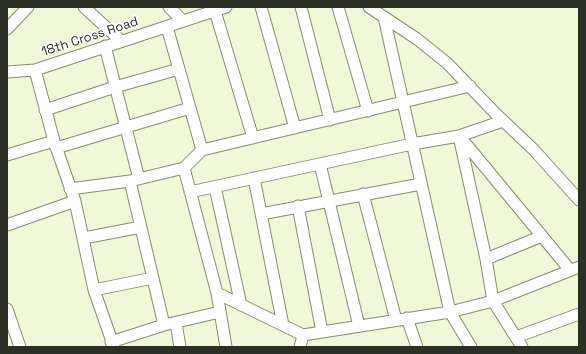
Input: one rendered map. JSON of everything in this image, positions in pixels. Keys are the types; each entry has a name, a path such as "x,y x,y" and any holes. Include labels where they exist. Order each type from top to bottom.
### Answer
{"street":[{"path":"7,29 28,7"},
{"path":"84,7 121,41"},
{"path":"169,7 183,21"},
{"path":"261,7 295,128"},
{"path":"301,7 330,120"},
{"path":"338,7 368,110"},
{"path":"369,7 417,39 447,63 503,121 534,150 579,200"},
{"path":"220,9 253,138"},
{"name":"18th Cross Road","path":"7,72 35,70 220,9"},
{"path":"384,17 450,312 471,347"},
{"path":"167,26 202,150"},
{"path":"105,46 125,127 141,227 164,325"},
{"path":"45,110 115,87 179,69"},
{"path":"35,70 55,144 75,201 94,290 112,344 164,325 220,312"},
{"path":"70,189 134,180 184,168 202,150 470,86"},
{"path":"7,155 125,127 190,108"},
{"path":"190,192 412,144 459,136 503,121"},
{"path":"216,293 303,335 450,312 493,301 574,269 542,236 459,136"},
{"path":"459,136 486,259 493,301 519,342 579,314"},
{"path":"320,164 359,326"},
{"path":"184,168 216,293 226,347"},
{"path":"254,178 283,325"},
{"path":"261,214 421,184"},
{"path":"215,187 241,304"},
{"path":"364,194 396,320"},
{"path":"7,225 75,201"},
{"path":"298,206 322,332"},
{"path":"84,238 141,227"},
{"path":"486,259 542,236"},
{"path":"94,290 153,278"},
{"path":"7,309 9,324 20,347"},
{"path":"407,318 417,347"},
{"path":"176,323 180,347"},
{"path":"300,347 303,335"}]}
